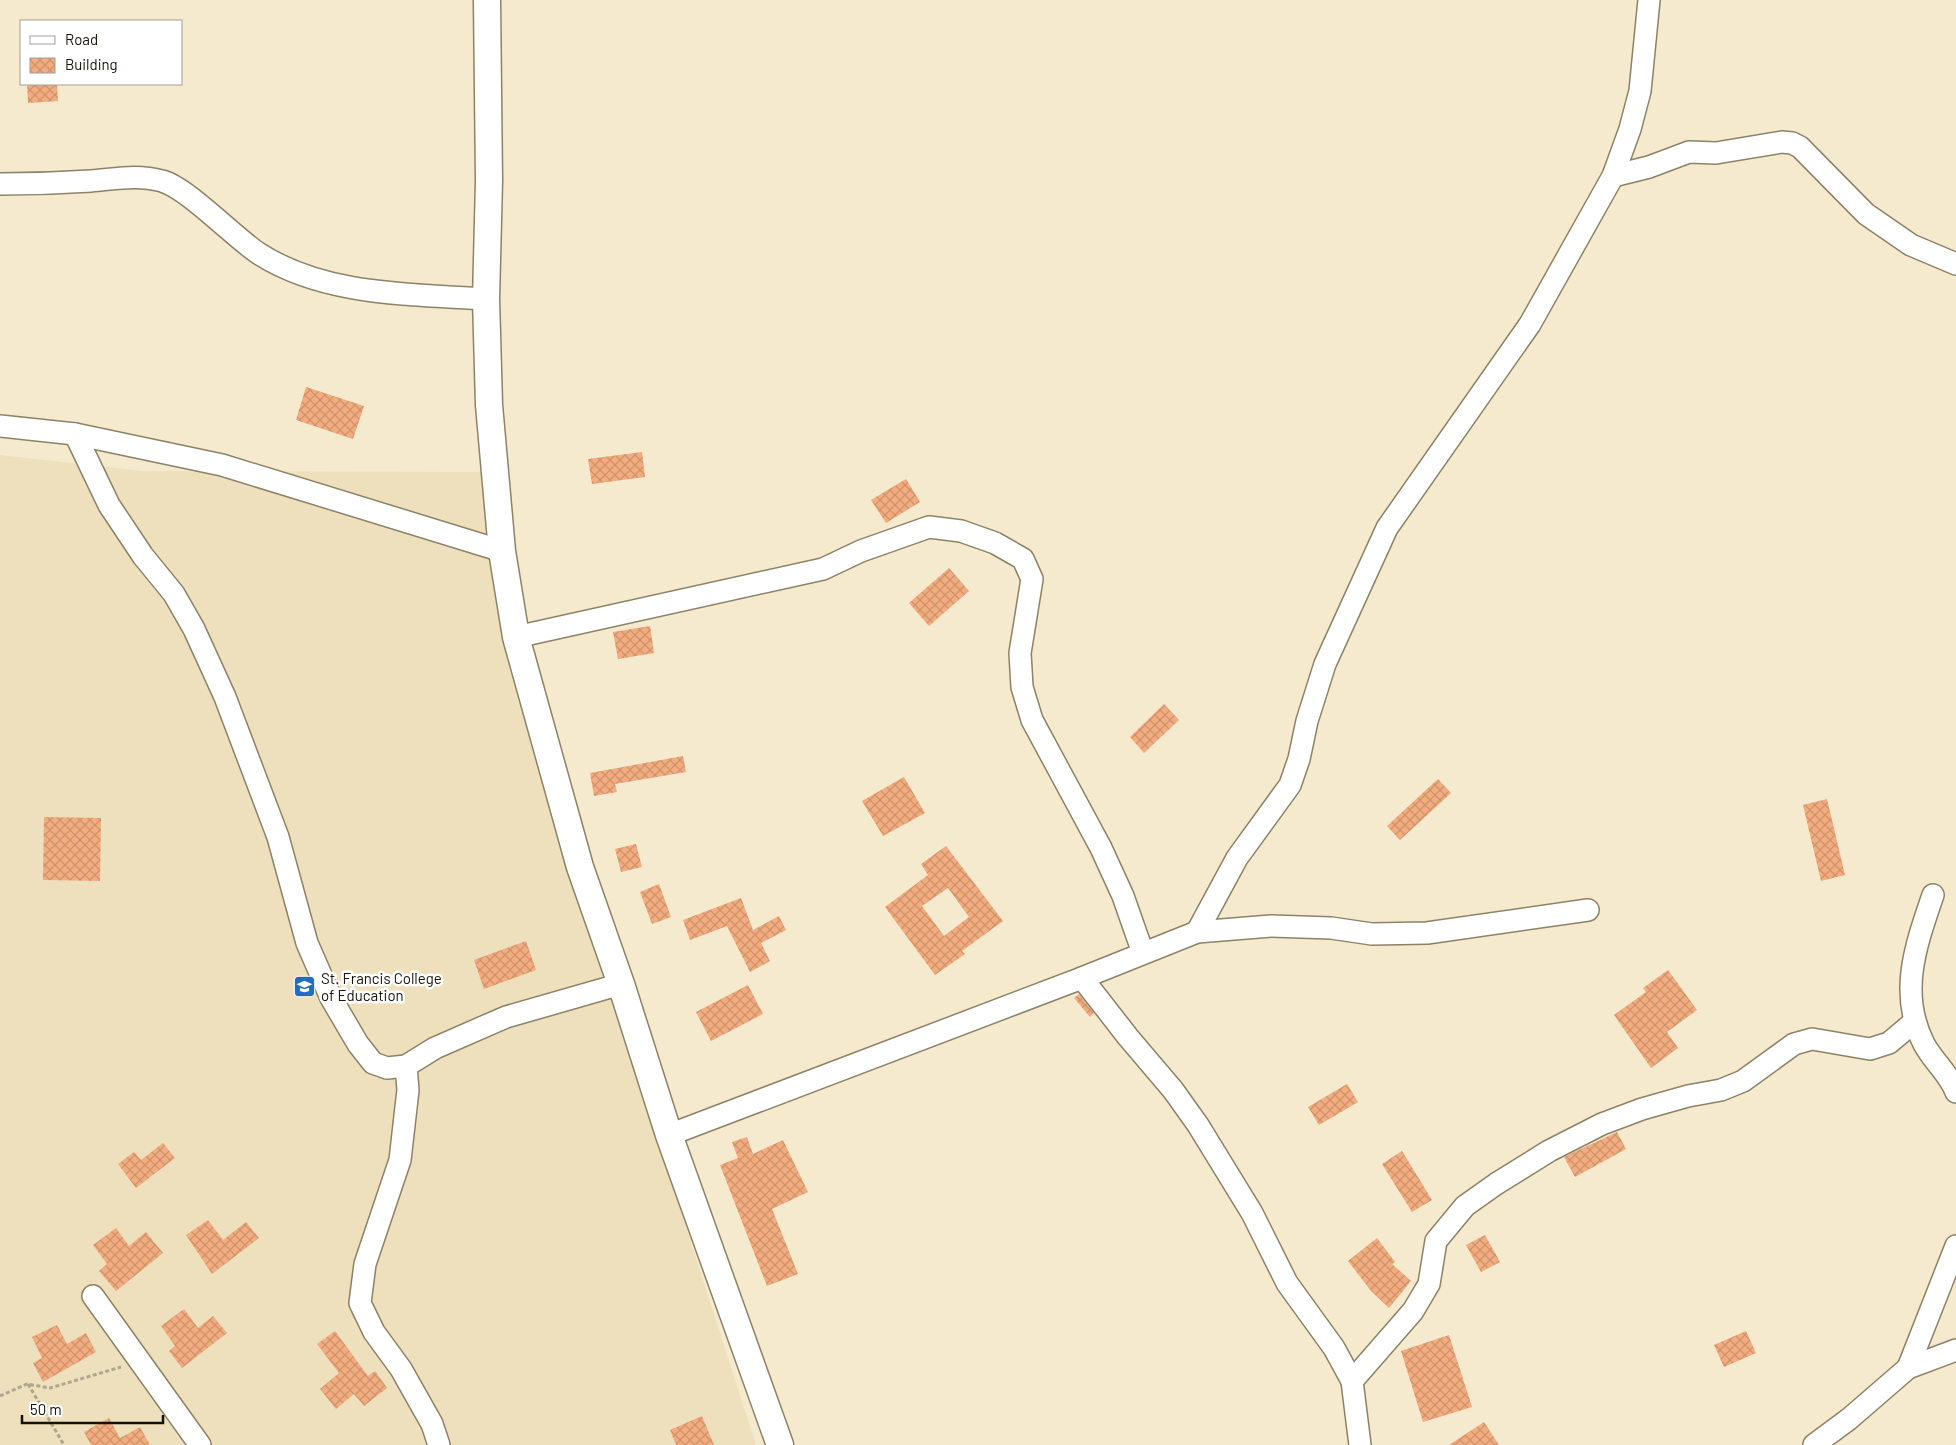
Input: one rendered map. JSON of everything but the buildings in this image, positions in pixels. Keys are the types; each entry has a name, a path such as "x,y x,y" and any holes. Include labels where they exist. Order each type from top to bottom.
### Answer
{"main road":[{"path":"487,0 488,182 486,299 489,404 502,551 516,637 580,867 621,984 669,1135 780,1445"}],"street":[{"path":"1197,932 1238,858 1290,785 1325,664 1387,528 1530,324 1614,176 1630,129 1640,91 1650,0"},
{"path":"1614,176 1648,167 1689,152 1716,153 1765,144 1792,143 1800,147 1866,214 1911,245 1956,264"},
{"path":"0,184 32,184 142,176 164,181 186,195 259,254 302,275 351,287 486,299"},
{"path":"0,426 75,434 222,465 502,551"},
{"path":"75,434 109,505 143,556 174,594 194,629 225,698 278,837 307,943 332,998 358,1044 373,1063 387,1068 406,1066 435,1048 506,1017 621,984"},
{"path":"516,637 823,568 861,551 929,527 961,531 995,543 1022,559 1032,579 1020,653 1022,687 1032,720 1101,848 1123,896 1144,953"},
{"path":"1932,895 1914,954 1911,996 1914,1022 1925,1046 1956,1092"},
{"path":"669,1135 1082,978 1197,932 1271,926 1331,928 1372,934 1427,933 1588,910"},
{"path":"1082,978 1128,1037 1173,1090 1198,1126 1252,1213 1287,1282 1334,1348 1352,1381 1360,1445"},
{"path":"1352,1381 1413,1311 1429,1284 1436,1241 1465,1206 1496,1184 1549,1151 1602,1124 1642,1109 1688,1096 1721,1090 1743,1081 1794,1044 1812,1039 1870,1049 1889,1043 1914,1022"},
{"path":"406,1066 408,1090 400,1160 365,1264 360,1303 374,1332 401,1369 432,1424 439,1445"},
{"path":"1908,1368 1956,1246"},
{"path":"93,1296 200,1445"},
{"path":"1814,1445 1850,1419 1908,1368 1956,1350"}],"path":[{"path":"0,1396 27,1384 50,1388 140,1361"},
{"path":"27,1384 64,1445"}],"shaded area":[{"name":"St. Francis College of Education","path":"0,455 142,471 486,472 654,1127 756,1445 0,1445"}],"place":[{"name":"St. Francis College of Education","path":"305,987"}]}
